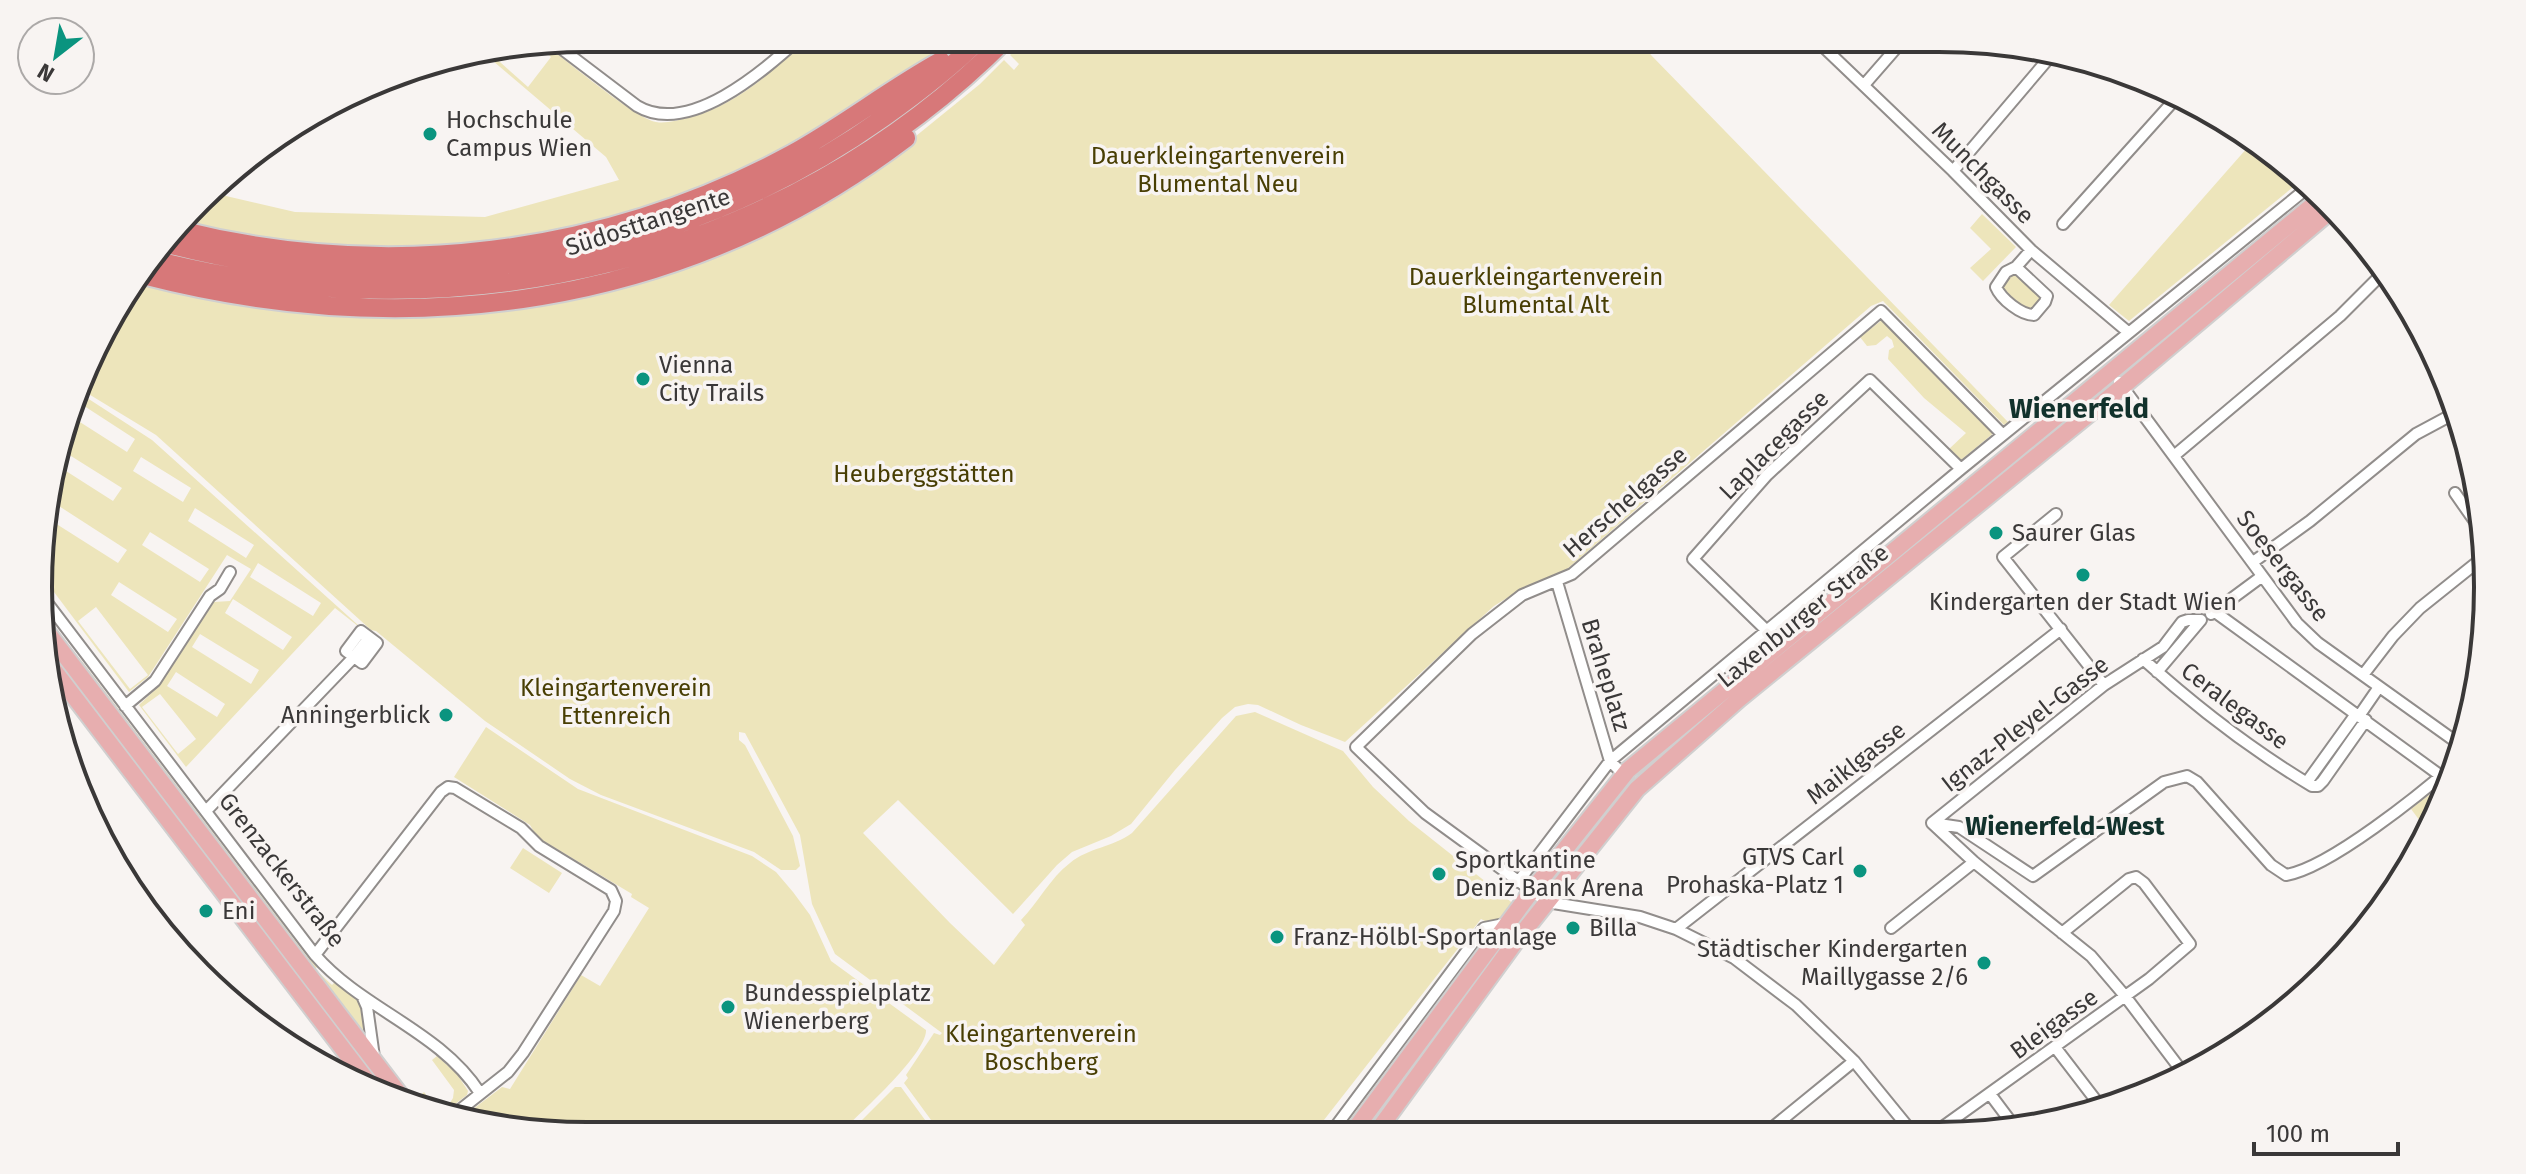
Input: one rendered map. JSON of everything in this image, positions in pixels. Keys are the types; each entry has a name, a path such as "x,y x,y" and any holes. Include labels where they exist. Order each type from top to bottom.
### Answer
{"highway":[{"path":"187,232 298,253 390,258 485,252 579,236 668,210 763,169 958,52"},
{"name":"Südosttangente","path":"176,246 284,268 377,274 464,271 579,253 706,214 776,182 865,131 965,52"},
{"name":"Südosttangente","path":"162,262 271,284 378,291 468,288 583,270 670,245 785,197 872,147 967,76 992,52"},
{"path":"151,277 233,295 343,308 453,306 531,297 596,284 676,262 739,239 809,203 865,169 914,132 967,76"}],"main road":[{"name":"Laxenburger Straße","path":"1360,1122 1509,923 1525,887 1624,775 2313,205"},
{"name":"Laxenburger Straße","path":"1384,1122 1547,902 1637,789 1739,699 2122,387 2324,216"},
{"name":"Grenzackerstraße","path":"55,638 76,657 393,1086"},
{"path":"60,678 360,1071"}],"street":[{"path":"567,53 637,106 648,112 670,115 715,100 748,82 783,52"},
{"name":"Munchgasse","path":"1829,52 2031,250 2128,332"},
{"path":"1864,85 1893,52"},
{"path":"1953,171 2045,63"},
{"path":"2063,224 2170,105"},
{"name":"Laxenburger Straße","path":"1525,887 1610,761 1961,469 2301,193"},
{"path":"2016,267 2045,293 2045,302 2034,315 2024,314 1997,290 1998,281 2031,250"},
{"path":"2175,455 2340,316 2376,280"},
{"name":"Herschelgasse","path":"1525,887 1425,813 1356,747 1472,634 1522,595 1572,574 1881,311 2003,435"},
{"name":"Soesergasse","path":"2110,371 2297,623 2318,643 2452,739"},
{"name":"Laplacegasse","path":"1766,630 1693,559 1761,481 1870,380 1961,469"},
{"path":"2253,562 2310,521 2416,434 2447,418"},
{"path":"2455,493 2468,512"},
{"path":"2056,514 2003,557 2104,685"},
{"path":"2363,675 2393,636 2420,608 2473,565"},
{"path":"125,706 155,681 212,592 220,589 230,572"},
{"path":"2157,672 2201,620 2261,577"},
{"name":"Braheplatz","path":"1557,582 1610,761 1624,775"},
{"path":"2215,612 2440,775"},
{"name":"Grenzackerstraße","path":"53,614 76,657 125,706 315,955 333,975 445,1052 480,1093"},
{"name":"Ignaz-Pleyel-Gasse","path":"1932,823 2104,685 2163,647 2182,622 2201,620"},
{"name":"Maiklgasse","path":"1676,929 2061,629"},
{"path":"206,811 367,640"},
{"name":"Ceralegasse","path":"2143,659 2211,716 2307,782 2360,716"},
{"path":"2360,716 2379,687"},
{"path":"1932,823 1959,827 2033,876 2164,782 2187,776 2197,782 2271,865 2286,875 2302,873 2347,845 2439,778"},
{"path":"315,955 448,787 455,788 521,828 528,839 611,890 616,901 614,911 523,1053 508,1072 463,1107"},
{"path":"1932,823 1974,862 2091,956 2178,1066"},
{"path":"1891,928 1974,862"},
{"name":"Bleigasse","path":"1950,1122 2125,996 2187,950 2190,944 2144,883 2136,877 2129,879 2062,933"},
{"path":"1525,887 1547,902 1640,917 1676,929 1734,958 1796,1005 1854,1061 1904,1122"},
{"name":"Laxenburger Straße","path":"1339,1122 1484,928 1509,923"},
{"path":"363,997 374,1059"},
{"path":"2055,1047 2095,1099"},
{"path":"1779,1122 1854,1061"},
{"path":"1990,1094 2007,1117"}],"green space":[{"path":"792,52 937,52 775,159 635,215 469,248 307,247 192,226 224,195 295,212 485,217 619,180 606,157 493,61 498,60 528,87 551,57 547,54 556,53 633,111 656,122 705,113 767,75"},
{"path":"1013,52 1649,52 2008,422 2004,425 1883,301 1871,306 1566,570 1523,588 1494,606 1345,742 1258,705 1235,707 1175,770 1131,824 1072,852 1013,914 898,800 863,833 994,965 1025,925 1021,920 1063,869 1077,858 1132,833 1236,716 1255,712 1343,751 1373,787 1409,821 1515,905 1506,918 1487,922 1481,919 1322,1122 932,1122 904,1083 908,1078 906,1075 934,1033 942,1033 835,954 812,904 800,835 745,733 739,732 739,740 745,745 793,836 800,866 796,870 781,870 754,852 601,795 570,779 485,721 371,630 156,435 88,394 107,350 148,282 249,304 565,298 681,268 798,216 868,175 980,84 1004,60 1014,70 1019,64 1010,55"},
{"path":"2246,149 2294,187 2129,321 2109,305"},
{"path":"1982,214 2016,247 1983,281 1970,268 1991,249 1970,228"},
{"path":"2013,275 2041,296 2034,310 2026,309 2003,289 2003,284"},
{"path":"1882,320 1995,432 1960,461 1948,450 1966,433 1924,398 1888,359 1889,350 1894,347 1892,340 1887,336 1876,345 1867,346 1860,337"},
{"path":"87,398 152,440 368,634 335,608 186,767 139,705 160,685 214,602 230,601 251,569 227,555 148,677 129,692 52,589 56,524 118,563 127,550 59,506 65,470 113,501 122,488 69,455 78,421 127,452 135,439 84,406","holes":["141,457 191,488 183,502 133,471","195,508 254,545 246,558 188,521","150,532 209,569 200,582 142,545","258,563 321,603 313,616 250,577","119,582 177,619 168,632 111,595","233,599 292,637 283,650 225,613","96,607 148,675 130,689 78,621","200,634 259,670 251,684 192,647","176,672 225,704 217,717 167,686","160,694 196,739 178,754 142,707"]},
{"path":"57,655 378,1079 347,1044 59,668"},
{"path":"81,660 299,945 303,945 319,965 315,969 332,985 336,981 363,1004 366,1036 79,662"},
{"name":"Bundesspielplatz Wienerberg","path":"486,727 578,789 752,856 776,872 793,892 810,915 831,961 926,1030 923,1041 904,1069 851,1122 552,1121 472,1110 502,1087 510,1089 581,975 600,986 649,908 631,897 632,894 537,837 530,825 454,777"},
{"path":"2433,792 2420,821 2411,809"},
{"path":"523,848 562,873 549,893 510,868"},
{"path":"1487,933 1491,937 1351,1122 1344,1122"},
{"path":"437,1056 457,1074 468,1091 454,1105 449,1104 454,1090 432,1060"},
{"path":"895,1087 901,1087 927,1122 860,1122"}],"place":[{"name":"Hochschule Campus Wien","path":"430,134"},
{"name":"Vienna City Trails","path":"643,379"},
{"name":"Saurer Glas","path":"1996,533"},
{"name":"Kindergarten der Stadt Wien","path":"2083,575"},
{"name":"Anningerblick","path":"446,715"},
{"name":"GTVS Carl Prohaska-Platz 1","path":"1860,871"},
{"name":"Sportkantine Deniz Bank Arena","path":"1439,874"},
{"name":"Eni","path":"206,911"},
{"name":"Billa","path":"1573,928"},
{"name":"Franz-Hölbl-Sportanlage","path":"1277,937"},
{"name":"Städtischer Kindergarten Maillygasse 2/6","path":"1984,963"},
{"name":"Bundesspielplatz Wienerberg","path":"728,1007"}],"district":[{"name":"Wienerfeld","path":"2079,408"},
{"name":"Wienerfeld-West","path":"2065,826"}],"park label":[{"name":"Dauerkleingartenverein Blumental Neu","path":"1218,170"},
{"name":"Dauerkleingartenverein Blumental Alt","path":"1536,291"},
{"name":"Heuberggstätten","path":"924,474"},
{"name":"Kleingartenverein Ettenreich","path":"616,702"},
{"name":"Kleingartenverein Boschberg","path":"1041,1048"}]}
